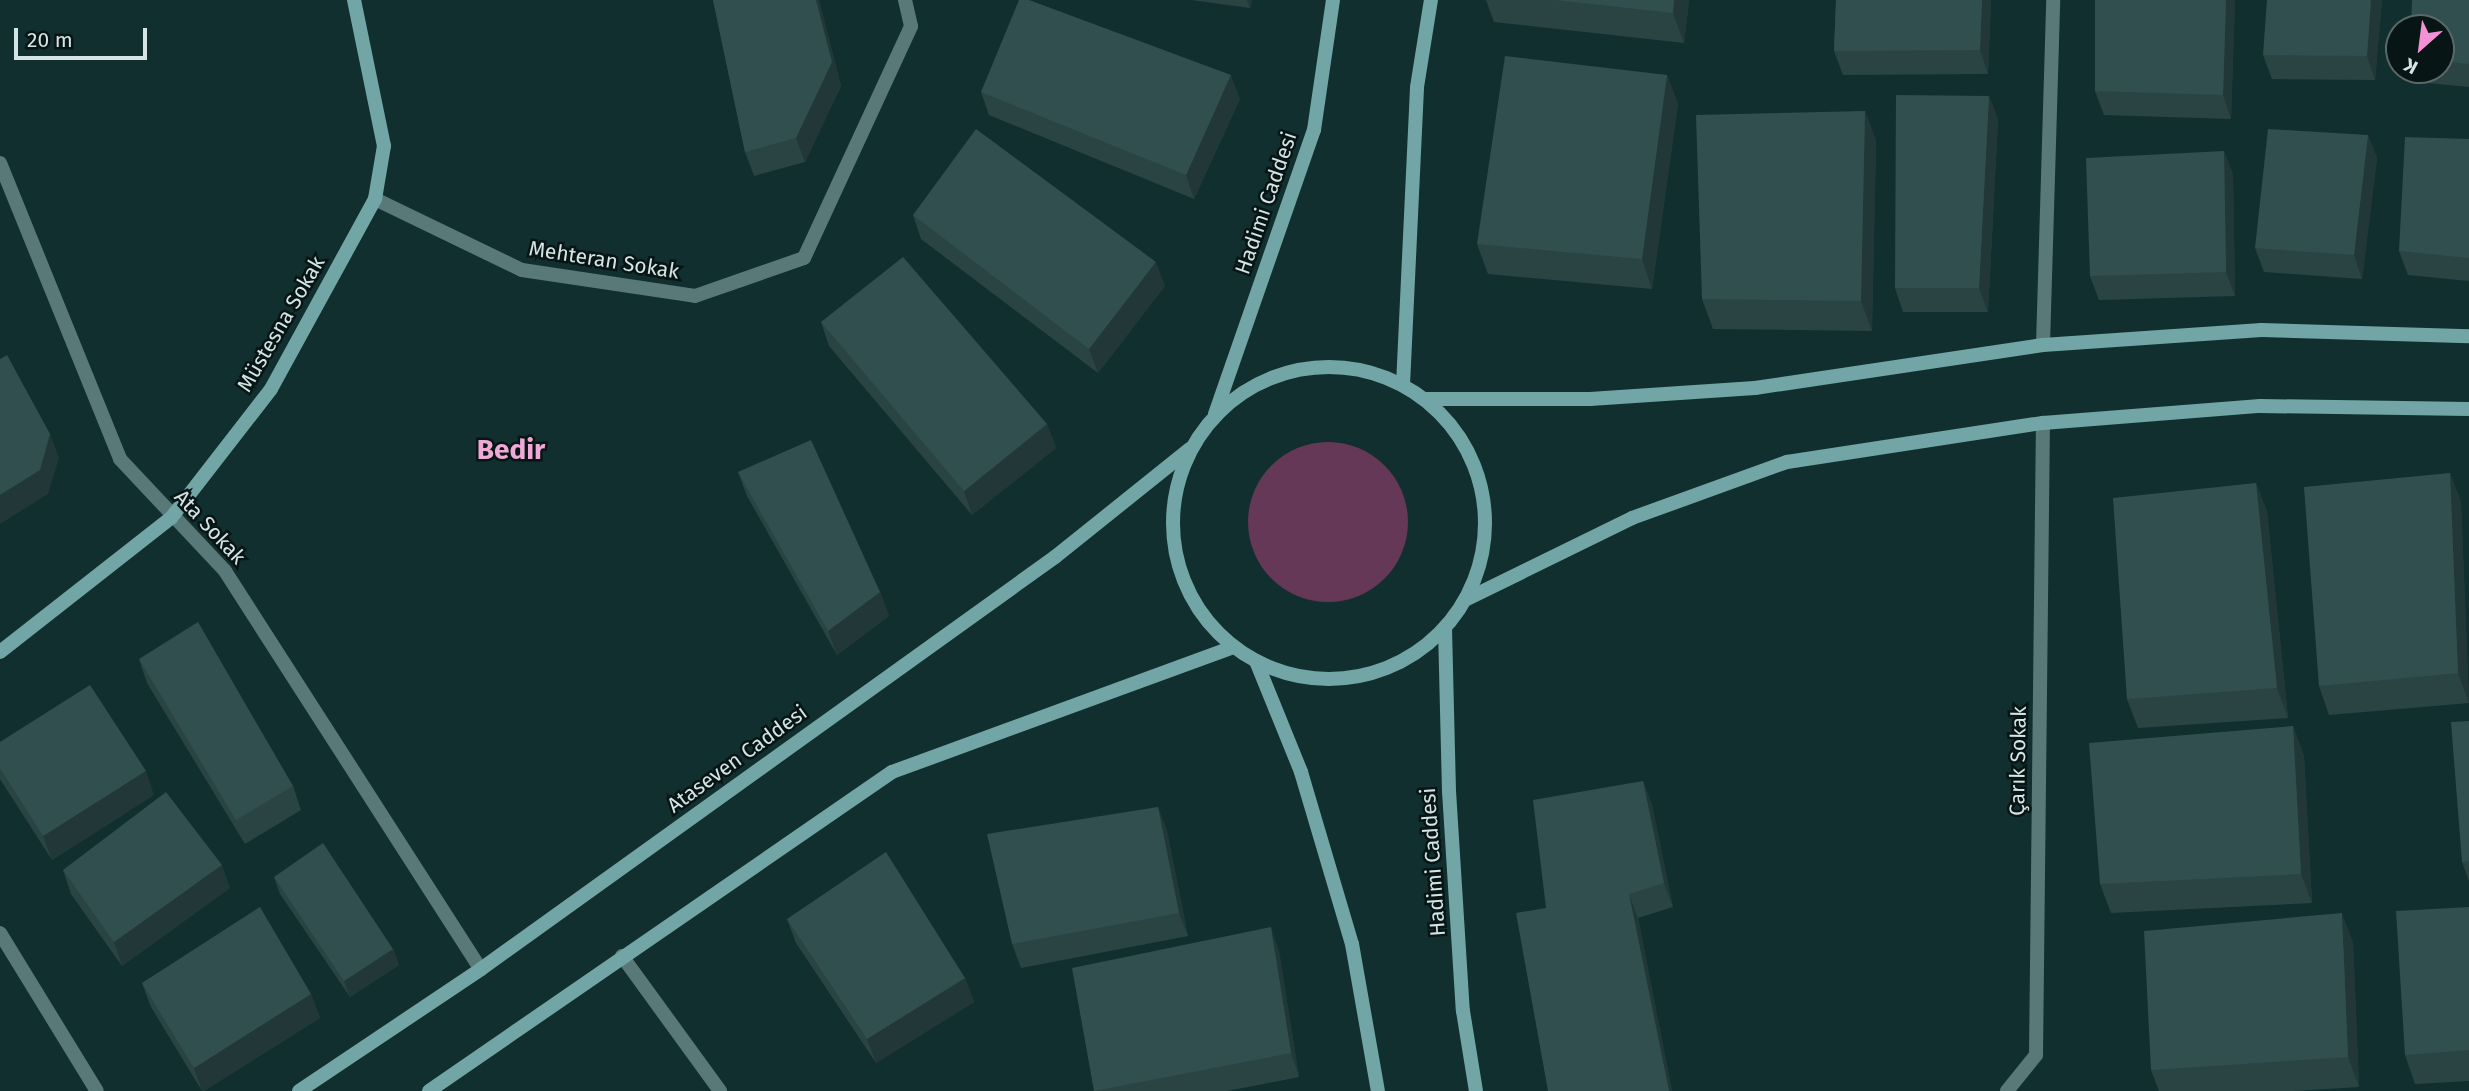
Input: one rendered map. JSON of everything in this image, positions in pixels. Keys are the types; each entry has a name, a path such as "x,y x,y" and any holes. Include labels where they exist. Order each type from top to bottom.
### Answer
{"main road":[{"name":"Müstesna Sokak","path":"0,652 171,518 271,389 375,199 384,146 354,0"},
{"name":"Hadimi Caddesi","path":"1215,414 1314,130 1333,0"},
{"path":"1403,385 1417,87 1431,0"},
{"path":"1425,399 1590,399 1755,388 2043,345 2261,330 2469,336"},
{"path":"1352,368 1403,385 1425,399 1457,432 1478,474 1486,520 1480,565 1467,599 1446,628 1405,660 1356,677 1304,677 1256,661 1234,647 1203,615 1182,578 1172,534 1175,491 1190,449 1215,414 1250,387 1299,369 1352,368"},
{"path":"1467,599 1632,518 1787,462 2043,423 2260,406 2469,410"},
{"name":"Ataseven Caddesi","path":"299,1091 481,969 1055,557 1190,449"},
{"name":"Hadimi Caddesi","path":"1446,628 1449,791 1462,997 1476,1091"},
{"path":"429,1091 892,772 1234,647"},
{"path":"1256,661 1301,772 1352,944 1378,1091"}],"street":[{"name":"Mehteran Sokak","path":"375,199 523,270 695,296 804,258 911,26 905,0"},
{"path":"2043,345 2053,0"},
{"name":"Ata Sokak","path":"0,163 120,459 171,518 225,571 481,969"},
{"name":"Çarık Sokak","path":"2007,1091 2036,1055 2043,423"},
{"path":"0,933 97,1091"},
{"path":"622,956 720,1091"}],"shaded area":[{"path":"1328,442 1359,448 1385,465 1402,491 1408,522 1402,553 1385,579 1359,596 1328,602 1297,596 1271,579 1254,553 1248,522 1254,491 1271,465 1297,448"}],"building":[{"path":"713,0 816,0 832,62 796,138 745,152"},
{"path":"1019,0 1029,0 1231,75 1186,175 981,92"},
{"path":"1555,0 1674,0 1673,13"},
{"path":"1836,0 1982,0 1980,50 1834,51"},
{"path":"2095,0 2226,0 2223,95 2095,91"},
{"path":"2267,0 2371,0 2367,56 2263,55"},
{"path":"2412,0 2469,0 2469,64 2455,62 2455,14 2412,14"},
{"path":"1505,56 1667,75 1642,259 1477,244"},
{"path":"1896,95 1989,96 1979,288 1895,288"},
{"path":"1865,111 1861,301 1702,299 1696,115"},
{"path":"976,129 1156,262 1089,349 913,215"},
{"path":"2268,129 2368,135 2354,255 2255,248"},
{"path":"2405,137 2469,139 2469,258 2399,251"},
{"path":"2224,151 2226,272 2090,276 2086,158"},
{"path":"903,257 1047,424 964,491 821,322"},
{"path":"7,355 50,434 40,470 0,495 0,359"},
{"path":"811,440 880,592 828,631 738,472"},
{"path":"2450,473 2458,673 2319,686 2304,487"},
{"path":"2256,483 2277,688 2127,699 2113,498"},
{"path":"198,622 293,786 236,820 139,659"},
{"path":"90,685 146,771 43,836 0,768 0,742"},
{"path":"2469,721 2469,861 2462,862 2451,722"},
{"path":"2293,726 2301,874 2100,884 2089,743"},
{"path":"1643,781 1664,883 1629,894 1669,1091 1548,1091 1516,913 1546,908 1533,800"},
{"path":"166,792 222,865 114,942 63,870"},
{"path":"1158,807 1179,913 1012,944 987,834"},
{"path":"323,843 393,949 344,981 274,877"},
{"path":"886,852 965,978 867,1039 787,919"},
{"path":"260,907 311,994 194,1068 142,983"},
{"path":"2469,907 2469,1050 2405,1055 2396,911"},
{"path":"2342,913 2348,1057 2151,1070 2144,931"},
{"path":"1271,927 1291,1053 1094,1091 1072,968"}],"district":[{"name":"Bedir","path":"511,450"}]}
